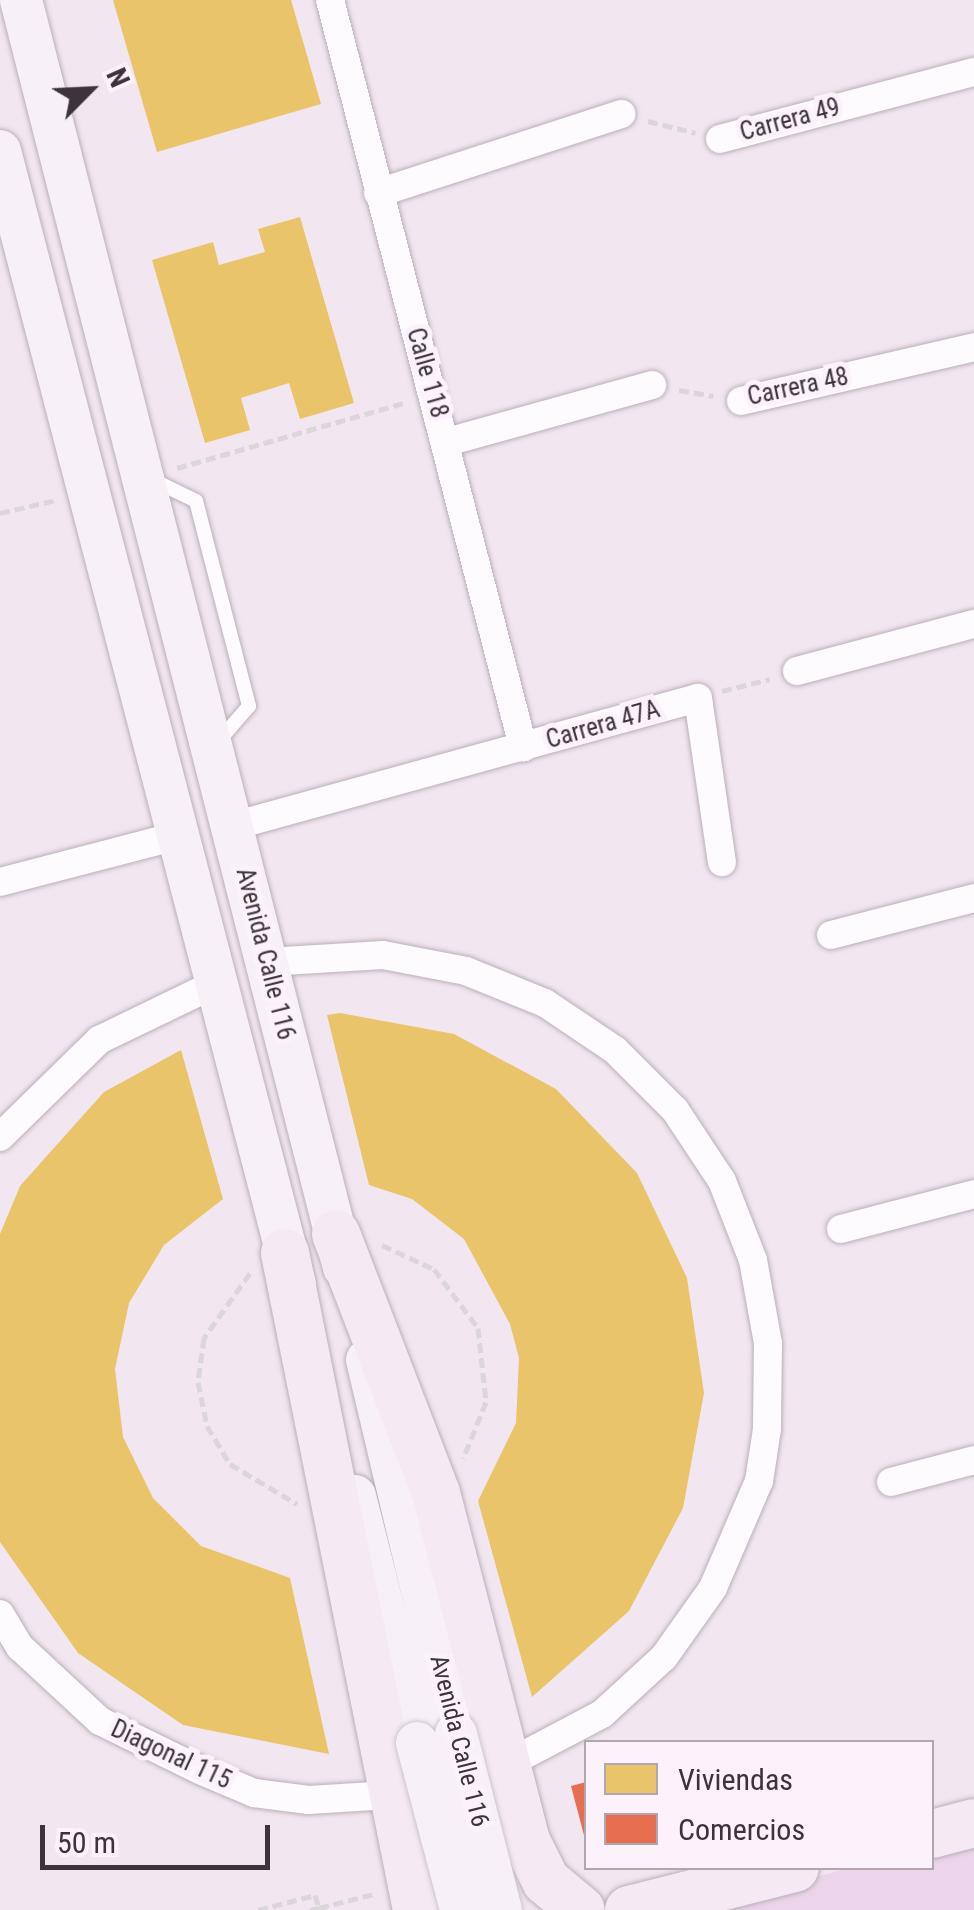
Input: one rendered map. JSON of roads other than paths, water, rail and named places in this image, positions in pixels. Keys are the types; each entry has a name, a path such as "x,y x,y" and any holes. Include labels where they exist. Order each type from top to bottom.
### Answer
{"highway":[{"path":"350,1237 436,1492 506,1768 546,1881 582,1910"},
{"path":"270,1260 397,1797 416,1910"},
{"path":"934,1833 974,1823"},
{"path":"629,1910 787,1870"}],"main road":[{"name":"Avenida Calle 116","path":"22,0 267,962 350,1237 437,1738 460,1910"},
{"name":"Avenida Calle 116","path":"0,150 215,984 270,1260 437,1738 502,1910"}],"street":[{"name":"Calle 118","path":"330,0 523,747"},
{"name":"Carrera 49","path":"720,138 974,72"},
{"path":"378,192 621,114"},
{"name":"Carrera 48","path":"741,402 974,346"},
{"path":"447,442 652,385"},
{"path":"796,671 974,624"},
{"name":"Carrera 47A","path":"233,826 698,698 722,862"},
{"path":"0,882 176,836"},
{"path":"831,935 974,898"},
{"name":"Diagonal 115","path":"0,1614 20,1646 100,1721 200,1770 272,1796 397,1797 506,1768 602,1714 664,1657 713,1588 759,1480 766,1428 768,1344 753,1260 722,1182 675,1110 615,1050 545,1003 466,971 383,955 267,962"},
{"path":"0,1136 99,1040 215,984"},
{"path":"841,1229 974,1194"},
{"path":"891,1482 974,1460"}]}
